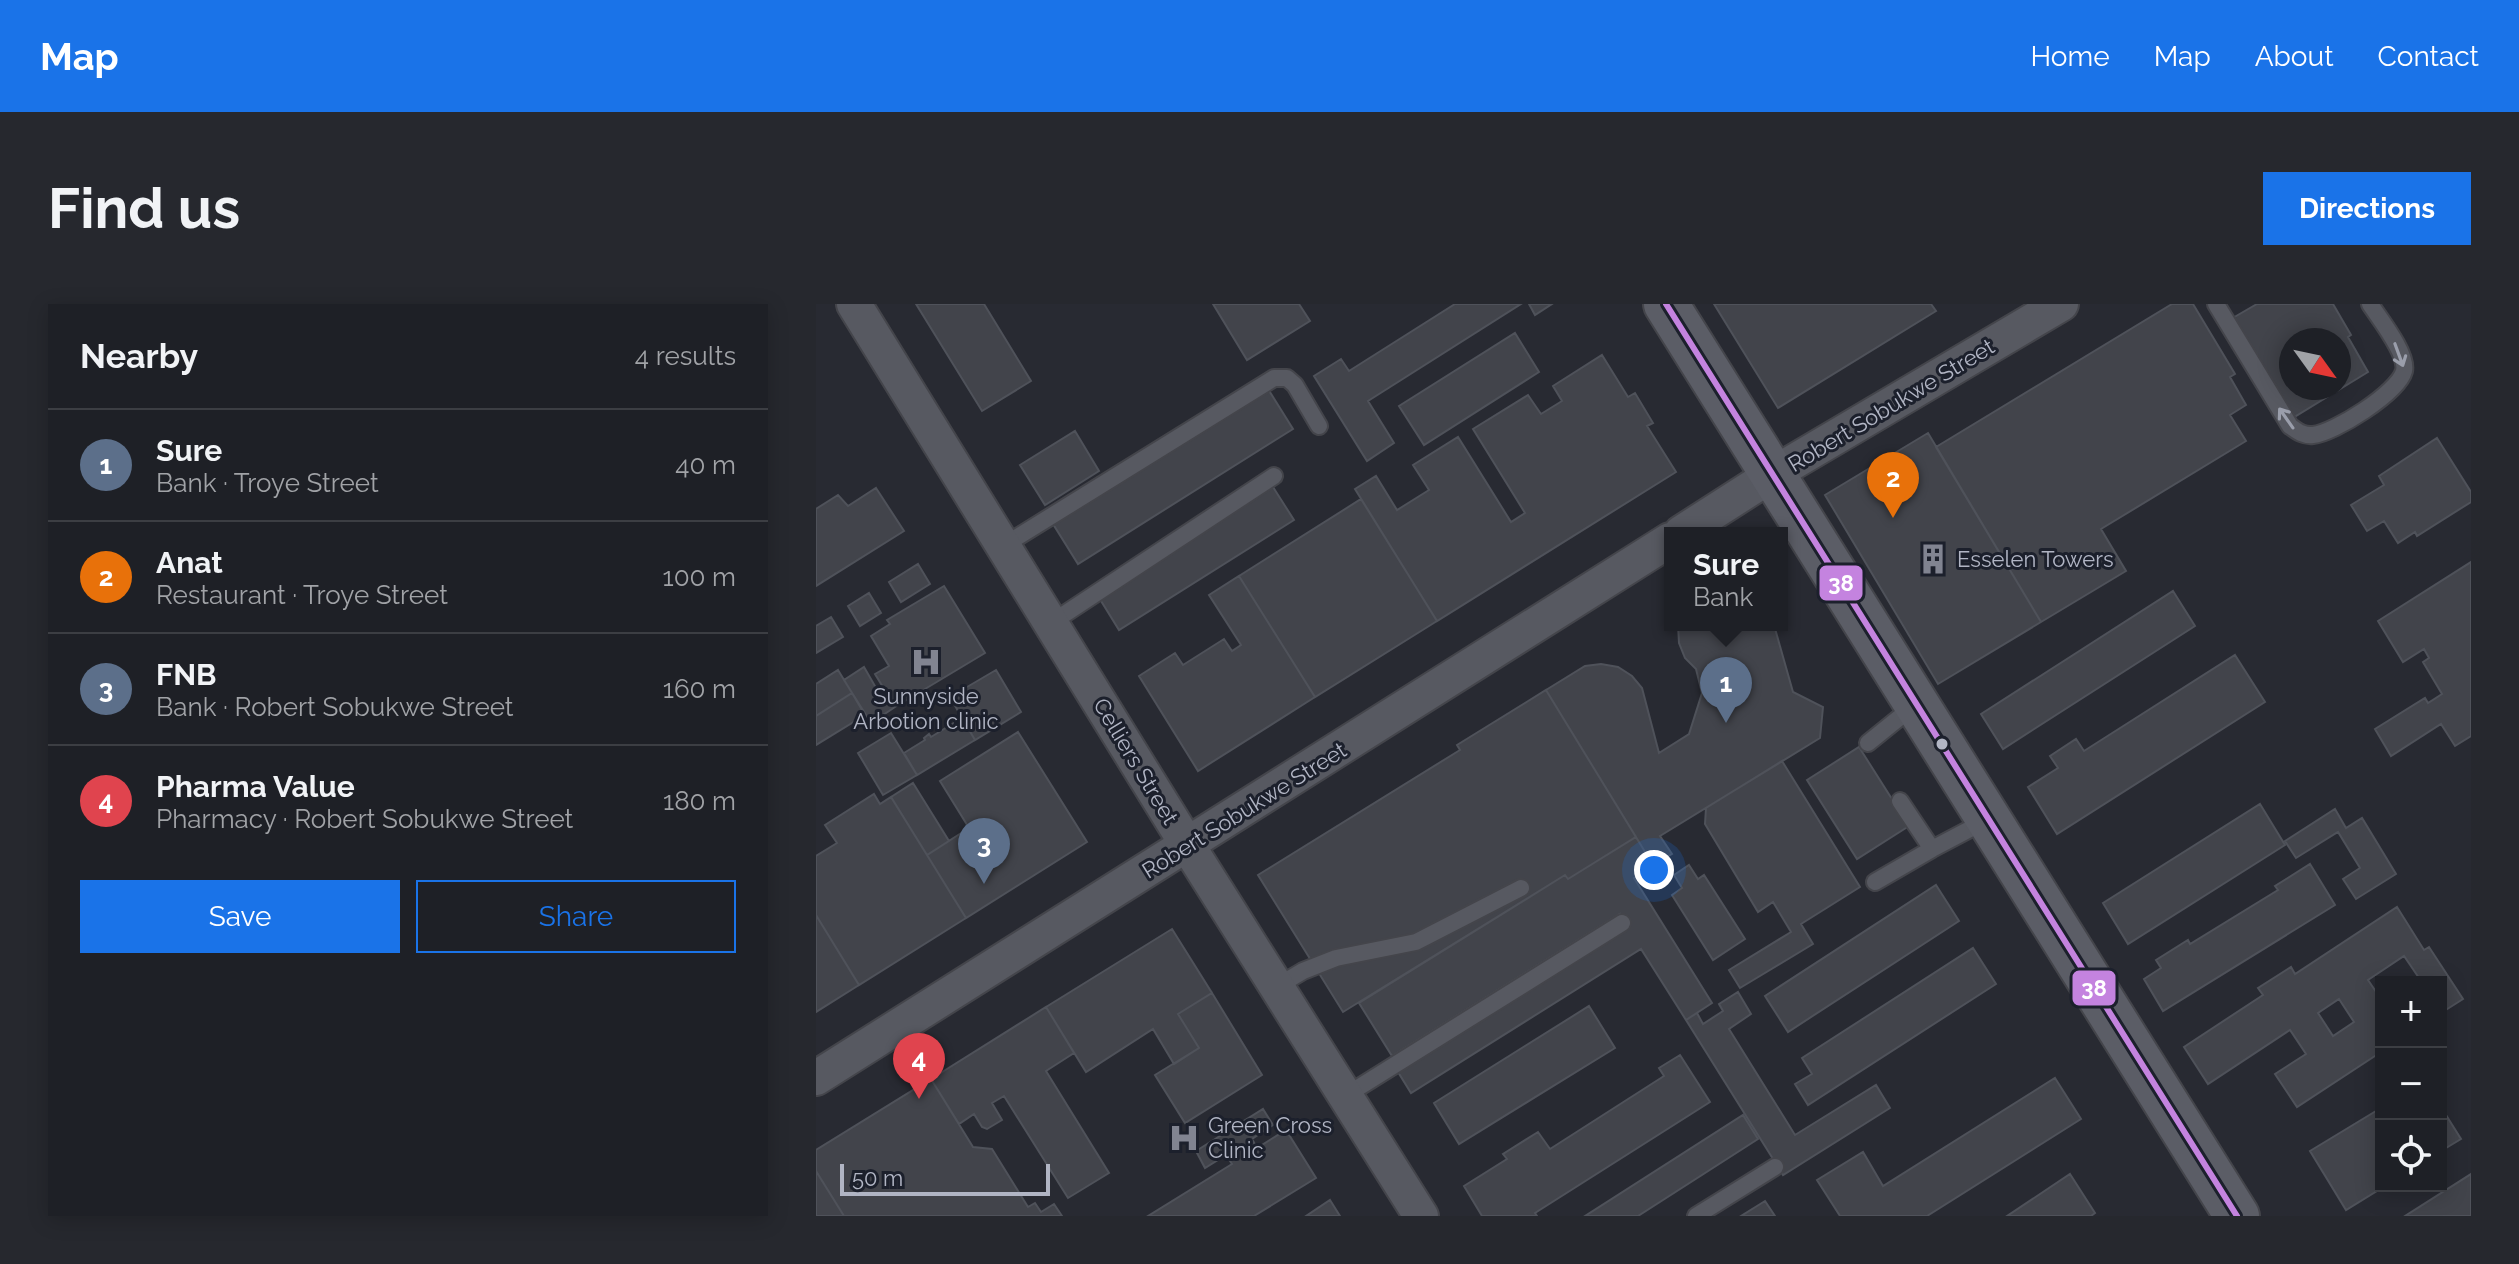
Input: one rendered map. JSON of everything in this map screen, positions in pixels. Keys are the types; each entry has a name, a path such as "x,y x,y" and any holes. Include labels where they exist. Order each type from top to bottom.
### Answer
{"main road":[{"path":"1666,304 2237,1216"}],"street":[{"name":"Celliers Street","path":"854,304 1188,846 1421,1216"},
{"name":"Robert Sobukwe Street","path":"1690,527 1773,474 2061,304"},
{"name":"Robert Sobukwe Street","path":"816,1078 1664,544"}],"lane":[{"path":"2216,304 2290,426 2302,435 2315,435 2376,403 2404,371 2402,355 2370,304"},
{"path":"1003,546 1274,378 1287,378 1295,385 1319,426"},
{"path":"1051,623 1274,476"},
{"path":"1868,743 1917,704"},
{"path":"1900,801 1932,849"},
{"path":"1875,882 1988,819"},
{"path":"1276,987 1303,971 1336,958 1416,942 1521,888"},
{"path":"1345,1096 1622,923"},
{"path":"1696,1216 1775,1167"}],"building":[{"path":"916,304 984,304 1031,381 982,411"},
{"path":"1213,304 1299,304 1310,321 1247,360"},
{"path":"1455,304 1521,304 1368,401 1394,443 1367,461 1314,376 1341,359 1349,371"},
{"path":"1529,304 1552,304 1535,315"},
{"path":"1714,304 1931,304 1936,311 1778,408"},
{"path":"2172,304 2193,304 2235,374 2230,377 2246,405 2230,415 2246,441 2101,529 2126,571 2041,622 1936,447"},
{"path":"2257,304 2333,304 2347,328 2279,328 2279,399 2231,319"},
{"path":"1515,333 1539,372 1424,445 1399,406"},
{"path":"2351,342 2368,372 2351,382"},
{"path":"1602,355 1628,397 1635,393 1653,423 1647,426 1676,472 1437,621 1355,489 1376,476 1397,510 1429,490 1413,465 1458,437 1511,522 1525,513 1473,429 1528,395 1541,414 1562,401 1553,386"},
{"path":"1268,389 1293,429 1078,564 1053,524"},
{"path":"2280,400 2322,400 2291,419"},
{"path":"1075,431 1099,471 1045,505 1020,465"},
{"name":"Esselen Towers","path":"1928,433 2041,622 1938,684 1825,495"},
{"path":"2437,438 2471,492 2471,502 2417,536 2415,532 2398,543 2384,521 2367,531 2351,505 2384,485 2379,476"},
{"path":"1273,487 1294,520 1119,630 1098,596"},
{"path":"876,488 904,531 816,586 816,509 838,495 848,506"},
{"path":"1361,499 1437,621 1315,697 1239,576"},
{"path":"2471,562 2471,736 2455,746 2441,724 2391,756 2375,729 2425,698 2428,703 2442,694 2423,662 2429,658 2424,649 2403,662 2378,621"},
{"path":"918,564 930,584 901,602 889,582"},
{"path":"1239,576 1315,697 1198,771 1139,676 1175,653 1183,665 1224,639 1232,651 1241,645 1209,595"},
{"path":"944,586 985,653 895,707 875,674 889,666 871,636 890,624 887,620"},
{"path":"2173,591 2195,626 2003,749 1981,714"},
{"path":"869,593 881,613 860,626 848,606"},
{"path":"831,617 843,637 816,653 816,626"},
{"path":"1678,631 1776,631 1793,692 1823,707 1820,738 1660,836 1672,854 1653,865 1546,690 1585,666 1601,664 1618,667 1632,676 1642,688 1659,753 1689,734 1702,693 1696,669 1685,658"},
{"path":"2235,655 2265,702 2057,834 2028,787 2058,768 2050,756 2076,739 2084,751"},
{"path":"864,667 883,700 889,697 895,707 871,723 844,680"},
{"path":"838,670 852,693 816,716 816,684"},
{"path":"996,670 1021,712 975,740 950,697"},
{"path":"1546,690 1636,837 1568,879 1565,875 1343,1012 1258,875 1460,750 1457,745"},
{"path":"852,693 865,715 816,745 816,716"},
{"path":"962,718 975,740 917,775 904,753 929,734 931,737"},
{"path":"1018,732 1087,842 966,918 927,855 969,828 940,781"},
{"path":"891,733 917,775 883,795 858,753"},
{"path":"1859,747 1909,826 1857,859 1807,780"},
{"path":"1782,761 1860,887 1801,924 1813,944 1740,988 1729,970 1791,932 1773,902 1758,912 1705,824 1706,808"},
{"path":"913,783 949,841 927,855 891,797"},
{"path":"874,794 880,804 891,797 966,918 859,985 816,915 816,856 837,843 825,825"},
{"path":"2260,804 2285,845 2128,944 2103,903"},
{"path":"2335,809 2346,828 2362,818 2396,874 2356,899 2343,879 2360,868 2338,832 2296,858 2285,841"},
{"path":"1636,837 1653,865 1634,878 1712,1003 1686,1020 1641,949 1411,1093 1398,1072 1628,928 1620,914 1392,1056 1359,1003 1565,875 1568,879"},
{"path":"2310,864 2335,905 2163,1011 2144,979 2161,968 2156,960 2188,940 2190,944 2278,890 2275,886"},
{"path":"1689,865 1698,879 1704,875 1745,939 1713,960 1672,895 1682,888 1674,875"},
{"path":"1936,885 1959,921 1788,1032 1765,996"},
{"path":"2397,907 2424,950 2429,947 2463,999 2447,1009 2447,976 2418,976 2404,956 2368,980 2375,990 2375,1056 2297,1107 2275,1074 2306,1054 2290,1030 2208,1084 2184,1047 2263,995 2258,988 2291,967 2295,974","holes":["2339,999 2354,1022 2333,1036 2318,1013"]},
{"path":"816,915 859,985 816,1012"},
{"path":"1172,929 1212,993 1178,1014 1199,1048 1174,1064 1153,1029 1086,1072 1046,1007"},
{"path":"1973,948 1996,984 1808,1105 1795,1084 1812,1074 1802,1058"},
{"path":"1738,992 1751,1014 1729,1029 1795,1135 1876,1085 1890,1108 1783,1175 1686,1020 1697,1013 1703,1024 1723,1011 1719,1004"},
{"path":"1212,993 1262,1075 1185,1123 1155,1075 1199,1048 1178,1014"},
{"path":"1589,1006 1615,1048 1459,1144 1434,1103"},
{"path":"1046,1007 1074,1053 1046,1071 1109,1173 1068,1198 1004,1096 992,1103 1002,1120 987,1129 982,1127 974,1114 959,1124 931,1079"},
{"path":"1680,1055 1710,1102 1535,1213 1537,1216 1482,1216 1464,1186 1507,1159 1503,1154 1538,1132 1550,1149 1664,1076 1659,1068"},
{"path":"2055,1078 2081,1119 1927,1216 1840,1216 1817,1180 1863,1152 1883,1186"},
{"path":"931,1079 973,1147 992,1149 1028,1207 1035,1203 1041,1212 1054,1204 1062,1216 844,1216 816,1171 816,1150"},
{"path":"1263,1109 1273,1125 1252,1139 1257,1148 1286,1130 1316,1178 1254,1216 1148,1216 1232,1164 1226,1155 1205,1168 1196,1151"},
{"path":"2375,1112 2375,1192 2346,1210 2310,1151"},
{"path":"1743,1115 1758,1139 1638,1216 1585,1216"},
{"path":"2447,1117 2461,1139 2447,1147"},
{"path":"816,1171 844,1216 816,1216"},
{"path":"2070,1174 2095,1213 2091,1216 2007,1216"},
{"path":"2471,1174 2471,1216 2405,1216 2447,1192"},
{"path":"1330,1200 1340,1216 1306,1216"},
{"path":"1765,1201 1775,1216 1741,1216"}],"transit line":[{"name":"38","path":"1666,304 2237,1216"}],"place":[{"name":"Anat","path":"1893,518"},
{"name":"Esselen Towers","path":"1933,559"},
{"name":"Sunnyside Arbotion clinic","path":"926,662"},
{"name":"Sure","path":"1726,723"},
{"name":"FNB","path":"984,884"},
{"name":"Pharma Value","path":"919,1099"},
{"name":"Green Cross Clinic","path":"1184,1138"}]}
